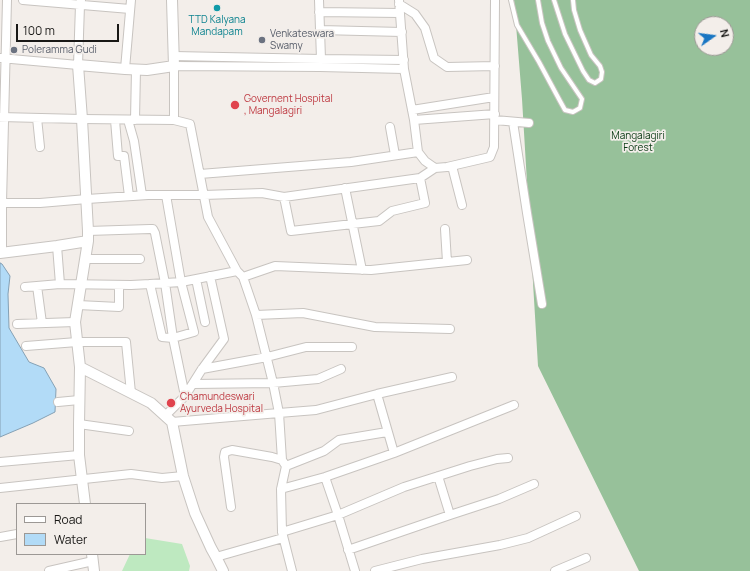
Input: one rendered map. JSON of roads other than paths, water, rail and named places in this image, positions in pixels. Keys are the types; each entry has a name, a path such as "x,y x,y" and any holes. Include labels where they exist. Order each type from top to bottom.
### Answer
{"street":[{"path":"7,0 3,58 1,253 57,246 88,236 150,229 153,230 155,233 165,283 172,338 185,396"},
{"path":"23,0 80,2 130,9"},
{"path":"125,69 131,0"},
{"path":"172,0 174,120"},
{"path":"319,0 321,59"},
{"path":"1,202 40,204 87,198 142,195 262,193 284,197 420,178 435,168 452,166 490,157 494,147 495,117 495,0"},
{"path":"80,2 78,65 87,198 88,236 75,322 80,367 80,455 85,503"},
{"path":"399,2 415,14 425,28 434,58 447,67 495,66"},
{"path":"399,2 404,69 414,120 418,152 425,161 435,168"},
{"path":"319,12 400,13"},
{"path":"320,30 402,32"},
{"path":"3,58 147,70 174,61 263,58 404,60"},
{"path":"263,58 263,67"},
{"path":"174,61 263,67 404,69"},
{"path":"136,69 132,120 142,195"},
{"path":"412,110 494,97"},
{"path":"2,117 174,120 190,124 208,217 240,274 256,315 273,383 279,412 284,463 281,489 283,535 292,571"},
{"path":"414,120 495,117 513,122 529,123"},
{"path":"37,118 40,147"},
{"path":"115,120 118,156 124,156 129,196"},
{"path":"513,122 542,304"},
{"path":"390,127 395,155"},
{"path":"200,174 351,162 418,152"},
{"path":"452,166 462,205"},
{"path":"284,197 291,231 379,222 392,211 425,203 420,178"},
{"path":"345,188 362,270"},
{"path":"150,284 162,337 172,338 194,332 181,282 166,195"},
{"path":"445,229 447,262"},
{"path":"57,246 60,284"},
{"path":"85,259 140,259"},
{"path":"25,287 60,284 119,285 181,282 210,276 240,274 275,266 370,270 467,260"},
{"path":"169,419 224,339 210,276"},
{"path":"196,279 205,322"},
{"path":"78,305 119,307 119,285"},
{"path":"37,286 42,323"},
{"path":"256,315 303,313 375,327 450,329"},
{"path":"17,324 75,322"},
{"path":"26,346 77,342 126,342 131,393"},
{"path":"202,369 306,348 352,347"},
{"path":"80,367 151,403 169,419 182,476 195,513 223,571"},
{"path":"193,384 273,383 318,379 342,369"},
{"path":"169,419 316,410 376,394 452,377"},
{"path":"376,394 394,453"},
{"path":"58,402 79,400"},
{"path":"281,489 325,477 394,453 514,405"},
{"path":"79,424 129,432"},
{"path":"231,507 224,457 225,452 232,450 272,457 284,463 324,451 339,440 387,432"},
{"path":"0,462 80,455"},
{"path":"216,557 338,515 438,476 497,459 508,458"},
{"path":"0,488 130,474 162,478 182,476"},
{"path":"438,476 450,514"},
{"path":"325,477 355,571"},
{"path":"348,550 450,514 499,499 534,484"},
{"path":"375,571 528,538 576,516"},
{"path":"0,536 16,534"},
{"path":"555,571 586,558"},
{"path":"49,571 93,562"}],"lane":[{"path":"511,0 518,25 540,62 560,101 565,110 573,112 580,108 582,99 562,68 548,41 542,23 538,0"},
{"path":"554,0 565,34 582,71 589,80 595,82 601,79 602,72 600,66 591,55 580,30 574,10 573,0"}],"water":[{"path":"0,263 10,276 8,294 9,328 29,362 44,368 56,389 55,412 0,437"}],"place":[{"name":"TTD Kalyana Mandapam","path":"217,8"},
{"name":"Venkateswara Swamy","path":"262,40"},
{"name":"Poleramma Gudi","path":"14,50"},
{"name":"Governent Hospital , Mangalagiri","path":"235,105"},
{"name":"Chamundeswari Ayurveda Hospital","path":"171,403"}],"park label":[{"name":"Mangalagiri Forest","path":"638,142"}]}
